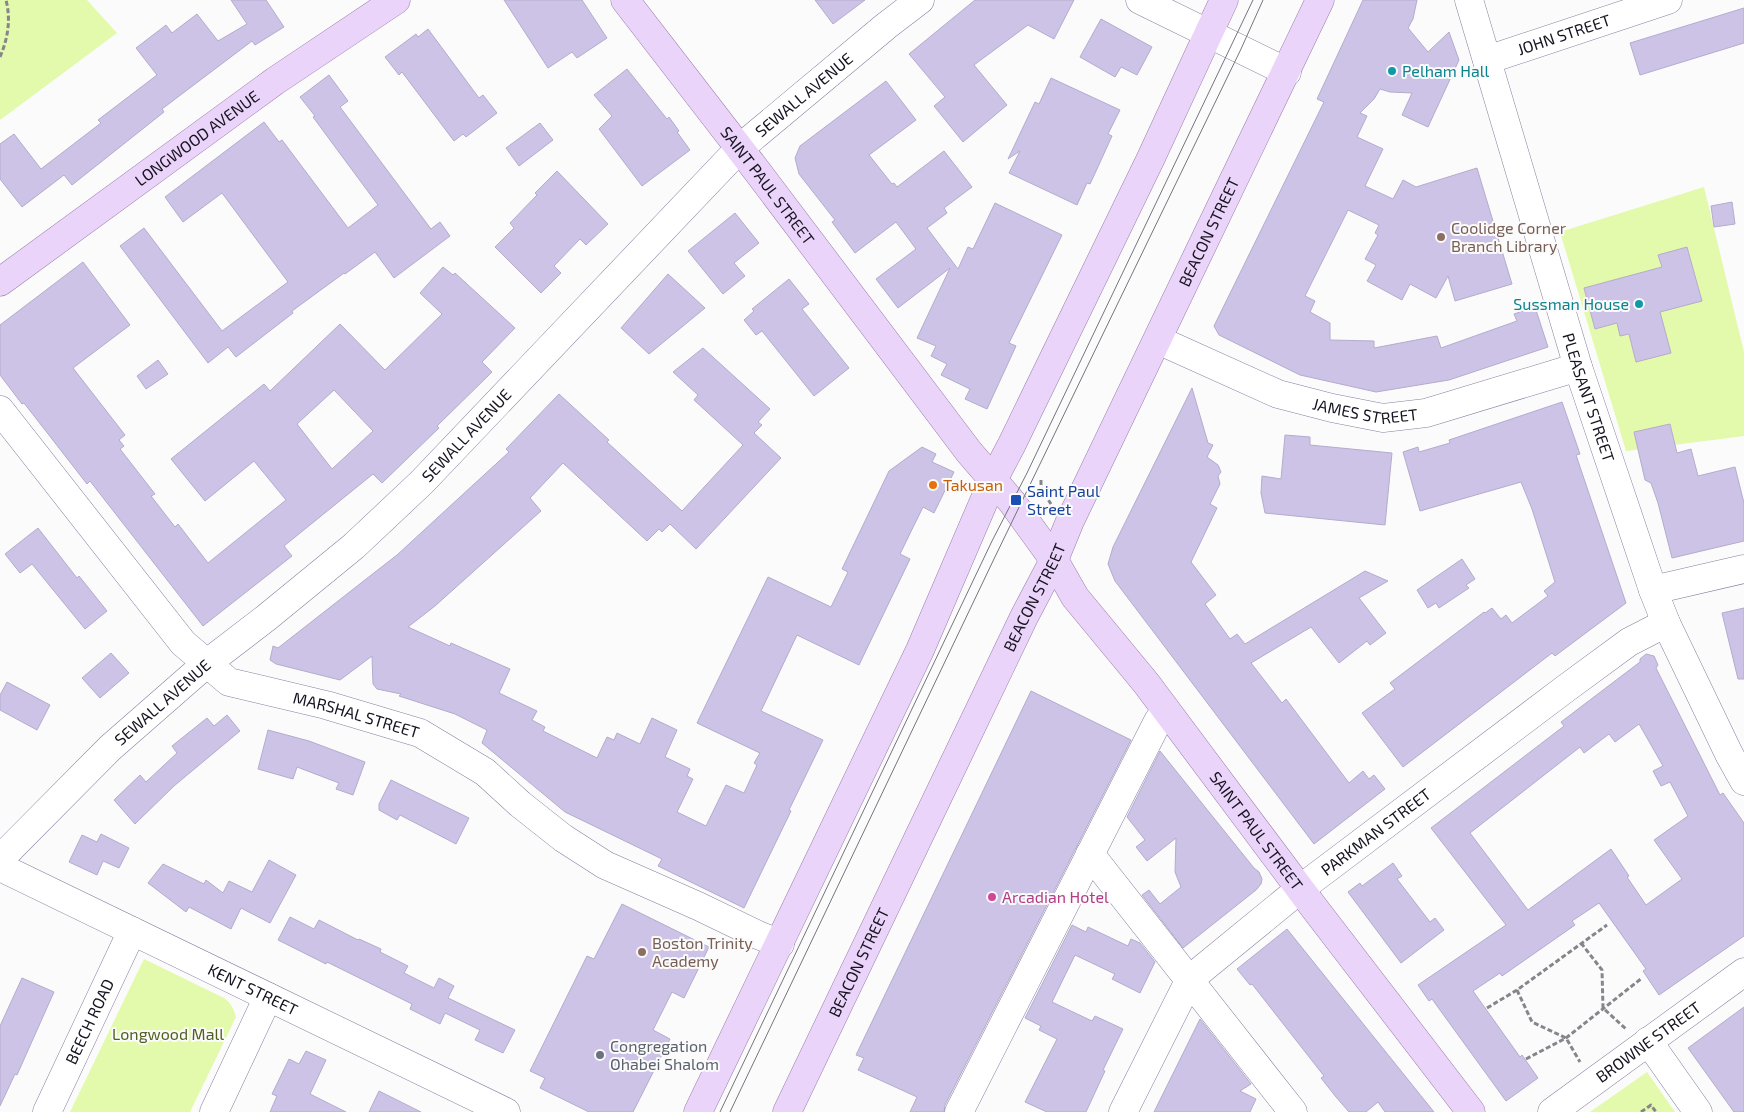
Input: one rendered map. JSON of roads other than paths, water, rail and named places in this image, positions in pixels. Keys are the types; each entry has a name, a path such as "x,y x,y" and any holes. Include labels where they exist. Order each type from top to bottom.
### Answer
{"main road":[{"name":"LONGWOOD AVENUE","path":"0,282 275,80 396,0"},
{"name":"SAINT PAUL STREET","path":"625,0 740,148 969,452 1012,502 1054,560 1075,598 1146,683 1300,889 1471,1112"},
{"path":"698,1112 935,617 993,480 1150,160 1224,0"},
{"name":"BEACON STREET","path":"787,1112 1028,608 1054,560 1070,520 1320,0"}],"street":[{"name":"SEWALL AVENUE","path":"0,859 110,748 206,664 354,546 422,482 740,148 886,26 920,0"},
{"path":"1140,0 1287,72"},
{"name":"PLEASANT STREET","path":"1469,0 1578,366 1653,590 1666,623 1744,781"},
{"name":"JOHN STREET","path":"1487,60 1668,0"},
{"name":"JAMES STREET","path":"1158,340 1278,394 1332,408 1383,418 1426,414 1578,366"},
{"name":"MARSHAL STREET","path":"0,410 183,644 229,682 326,705 420,733 485,772 520,804 563,838 605,865 780,944"},
{"path":"1653,590 1744,569"},
{"name":"PARKMAN STREET","path":"1123,1112 1190,979 1300,889 1614,653 1642,634 1666,623"},
{"path":"959,1112 1158,721 1166,710"},
{"path":"1090,854 1293,1112"},
{"name":"KENT STREET","path":"0,867 506,1112"},
{"name":"BEECH ROAD","path":"47,1112 132,932"},
{"name":"BROWNE STREET","path":"1552,1112 1637,1035 1744,972"},
{"path":"214,1112 268,997"},
{"path":"1637,1035 1698,1112"}],"tram line":[{"path":"720,1112 992,541 1027,473 1253,0"},
{"path":"730,1112 1263,0"}],"place":[{"name":"Pelham Hall","path":"1392,71"},
{"name":"Coolidge Corner Branch Library","path":"1441,237"},
{"name":"Sussman House","path":"1639,304"},
{"name":"Takusan","path":"933,485"},
{"name":"Saint Paul Street","path":"1016,500"},
{"name":"Arcadian Hotel","path":"992,897"},
{"name":"Boston Trinity Academy","path":"642,952"},
{"name":"Congregation Ohabei Shalom","path":"600,1055"}],"park label":[{"name":"Longwood Mall","path":"168,1034"}]}
